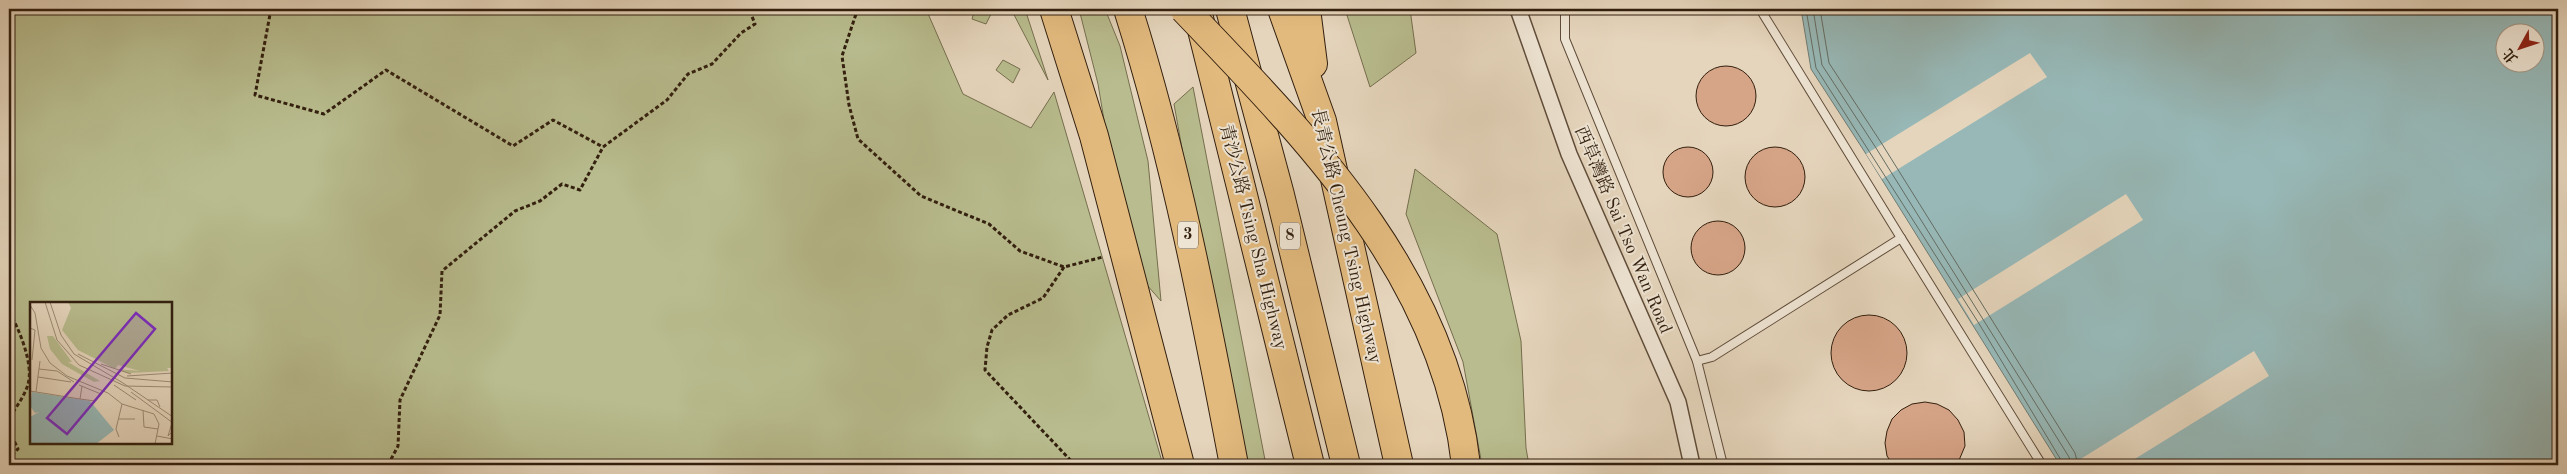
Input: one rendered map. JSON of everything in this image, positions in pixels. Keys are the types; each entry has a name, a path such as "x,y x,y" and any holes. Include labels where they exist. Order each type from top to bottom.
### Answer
{"highway":[{"path":"1054,9 1094,136 1180,465"},
{"name":"3","path":"1128,9 1148,73 1177,185 1234,465"},
{"path":"1184,9 1311,146 1341,183 1383,241 1417,300 1444,364 1455,402 1466,465"},
{"name":"青沙公路 Tsing Sha Highway","path":"1197,9 1310,465"},
{"name":"青沙公路 Tsing Sha Highway","path":"1230,9 1280,195 1346,465"},
{"name":"長青公路 Cheung Tsing Highway","path":"1282,9 1322,121 1399,465"},
{"path":"1306,9 1322,121"}],"street":[{"name":"西草灣路 Sai Tso Wan Road","path":"1518,9 1569,154 1678,402 1692,465"}],"lane":[{"path":"1565,9 1565,39 1698,361 1723,465"},
{"path":"1760,9 2042,465"},
{"path":"1698,361 1712,357 1901,238"}],"path":[{"path":"271,9 255,95 324,114 386,70 513,146 552,120 602,147"},
{"path":"388,465 398,446 400,400 440,315 442,270 515,211 540,201 562,184 580,190 602,147 668,100 688,74 712,64 741,33 755,24 749,9"},
{"path":"855,9 857,10 842,56 849,105 858,139 921,196 989,224 1020,251 1064,267 1125,251"},
{"path":"1064,267 1044,298 1008,315 992,330 987,347 985,370 1075,465"},
{"path":"9,312 16,323 26,354 29,383 9,419"},
{"path":"9,430 18,449 9,458"}],"green space":[{"path":"9,9 926,9 963,94 1031,128 1054,92 1163,465 9,465"},
{"path":"975,9 993,10 986,24 972,19"},
{"path":"1011,9 1025,9 1048,80"},
{"path":"1079,9 1105,9 1120,46 1148,161 1161,301 1146,284 1110,156 1098,84"},
{"path":"1345,9 1410,9 1416,53 1370,87"},
{"path":"1003,60 1020,69 1013,83 996,70"},
{"path":"1193,87 1266,465 1243,465 1230,416 1174,104"},
{"path":"1415,169 1497,234 1521,341 1526,448 1529,465 1482,465 1463,362 1406,214"}],"water":[{"path":"1801,9 2558,9 2558,465 2060,465 1811,69"}],"pier":[{"path":"2030,53 2047,77 1882,179 1866,154"},
{"path":"2126,194 2143,220 1974,325 1958,299"},
{"path":"2254,351 2269,376 2125,465 2071,465"}],"building":[{"path":"1726,66 1742,71 1747,75 1751,80 1756,96 1751,112 1747,117 1742,121 1726,126 1710,121 1705,117 1701,112 1696,96 1701,80 1705,75 1710,71"},
{"path":"1683,147 1693,147 1706,154 1713,167 1713,177 1706,190 1693,197 1683,197 1674,193 1667,186 1663,177 1663,167 1667,158 1674,151"},
{"path":"1775,147 1792,152 1800,160 1805,177 1800,194 1792,202 1775,207 1758,202 1750,194 1745,177 1750,160 1758,152"},
{"path":"1718,221 1728,223 1737,229 1743,238 1745,248 1743,258 1737,267 1728,273 1718,275 1708,273 1699,267 1693,258 1691,248 1693,238 1699,229 1708,223"},
{"path":"1869,315 1884,318 1896,326 1904,338 1907,353 1904,368 1896,380 1884,388 1869,391 1854,388 1842,380 1834,368 1831,353 1834,338 1842,326 1854,318"},
{"path":"1925,402 1937,404 1949,410 1958,420 1964,432 1965,446 1957,465 1893,465 1887,456 1885,443 1892,419 1901,410 1912,404"}]}
